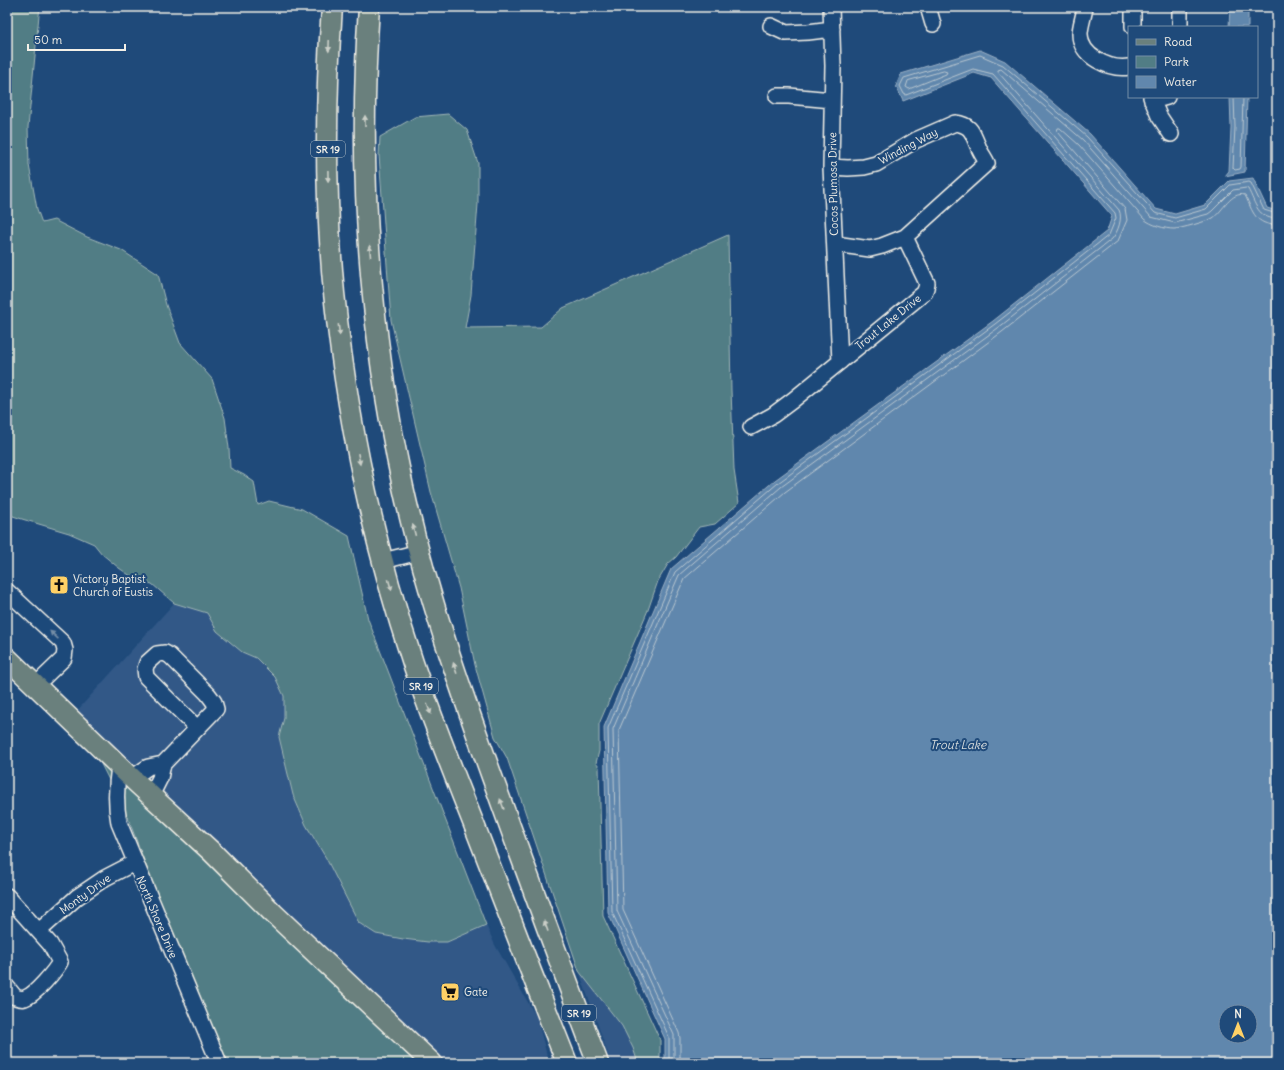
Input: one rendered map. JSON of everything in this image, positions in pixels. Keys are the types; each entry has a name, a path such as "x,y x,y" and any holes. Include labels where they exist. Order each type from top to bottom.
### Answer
{"main road":[{"name":"SR 19","path":"332,7 327,97 329,224 334,291 342,359 366,493 383,561 413,664 567,1063"},
{"name":"SR 19","path":"368,7 365,94 365,159 368,226 380,356 390,421 403,487 419,552 466,704 598,1063"},
{"path":"7,658 432,1063"},
{"path":"560,963 586,1063"}],"street":[{"name":"Cocos Plumosa Drive","path":"831,7 831,166 840,362"},
{"path":"928,7 933,24"},
{"path":"1085,7 1080,34 1086,51 1093,57 1111,66 1122,68 1128,67"},
{"path":"1133,7 1133,26"},
{"path":"1180,7 1180,26"},
{"path":"771,26 786,33 832,29"},
{"path":"777,96 832,100"},
{"path":"1151,99 1159,116 1171,134"},
{"name":"Winding Way","path":"831,166 859,168 876,164 916,140 955,123 961,124 968,128 973,134 987,163 905,237"},
{"path":"835,244 870,249 905,237"},
{"name":"Trout Lake Drive","path":"752,427 793,400 924,293 927,283 905,237"},
{"path":"383,561 419,552"},
{"path":"7,592 63,643 65,650 64,658 36,685"},
{"path":"151,796 160,778 164,764 216,709 214,702 208,694 170,656 165,653 157,654 147,663 145,669 146,677 197,728"},
{"path":"125,772 164,764"},
{"name":"North Shore Drive","path":"125,772 116,788 116,809 119,823 219,1063"},
{"name":"Monty Drive","path":"39,931 77,897 105,878 134,862"},
{"path":"7,896 50,944 60,962 54,972 25,998 15,997 7,987"}],"shaded area":[{"path":"174,603 207,613 218,631 242,652 256,658 275,677 284,696 284,718 279,737 293,795 306,825 376,934 428,942 447,942 486,925 495,945 537,1018 549,1063 443,1063 75,713"},
{"path":"579,971 622,1026 633,1048 638,1063 611,1063"}],"green space":[{"path":"7,7 40,7 28,127 29,165 37,209 42,223 54,220 87,237 121,250 158,274 166,305 180,343 212,379 225,418 230,468 254,482 258,505 269,501 302,509 349,536 368,619 486,925 447,942 428,942 376,934 359,923 326,858 306,825 293,795 279,737 284,718 284,696 275,677 256,658 242,652 217,631 207,613 174,603 152,584 135,579 119,568 102,554 94,544 69,533 7,514"},
{"path":"448,114 467,130 478,163 478,204 471,295 465,328 541,327 563,308 728,235 734,470 739,503 715,524 699,527 676,557 668,564 658,581 648,610 599,724 599,751 596,763 599,767 603,916 660,1040 660,1063 638,1063 633,1048 622,1026 579,971 507,758 495,737 475,665 459,588 431,492 391,320 379,155 380,137 415,117"},
{"path":"96,754 422,1063 226,1063 221,1046 211,1037 128,818"}],"water":[{"path":"1230,7 1248,7 1248,26 1229,26"},
{"name":"Trout Lake","path":"980,50 1005,61 1090,134 1156,209 1175,214 1205,205 1229,181 1253,178 1267,208 1277,211 1277,1063 665,1063 665,1039 608,913 604,727 671,569 775,480 993,321 1107,231 1112,216 991,78 974,73 903,101 896,86 901,74"},
{"path":"1230,98 1247,98 1245,172 1225,176 1229,171 1231,127"}],"place":[{"name":"Victory Baptist Church of Eustis","path":"59,585"},
{"name":"Gate","path":"450,992"}]}
